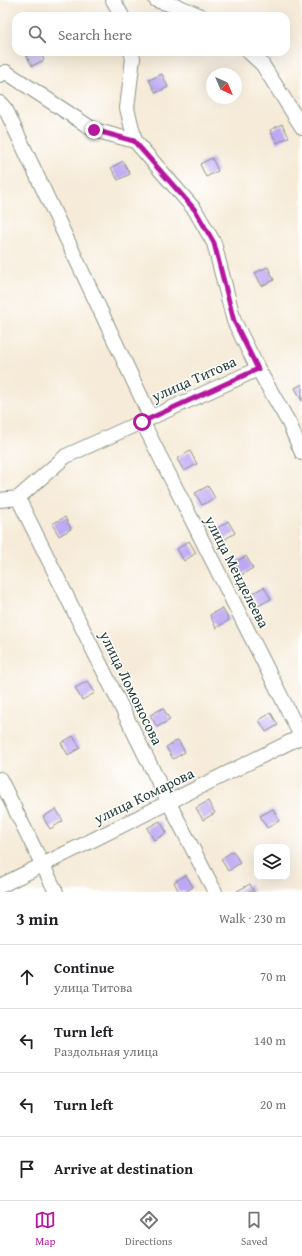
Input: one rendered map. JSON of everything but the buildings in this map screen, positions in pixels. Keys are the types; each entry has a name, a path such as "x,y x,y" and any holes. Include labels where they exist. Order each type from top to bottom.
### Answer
{"street":[{"path":"113,0 120,12"},
{"path":"156,0 192,12"},
{"path":"132,56 127,108 134,141 195,210 214,243 234,321 258,369 289,423 302,453"},
{"path":"253,56 262,64 302,127"},
{"path":"0,75 6,72 94,130 134,141"},
{"name":"улица Менделеева","path":"0,103 6,110 146,420 302,737"},
{"name":"улица Титова","path":"18,498 66,456 258,369"},
{"path":"0,500 18,498"},
{"name":"улица Ломоносова","path":"18,498 169,803 215,892"},
{"name":"улица Комарова","path":"0,886 302,737"},
{"path":"0,779 56,892"}],"route":[{"path":"94,130 134,141 195,210 214,243 234,321 258,369 142,422"}]}
